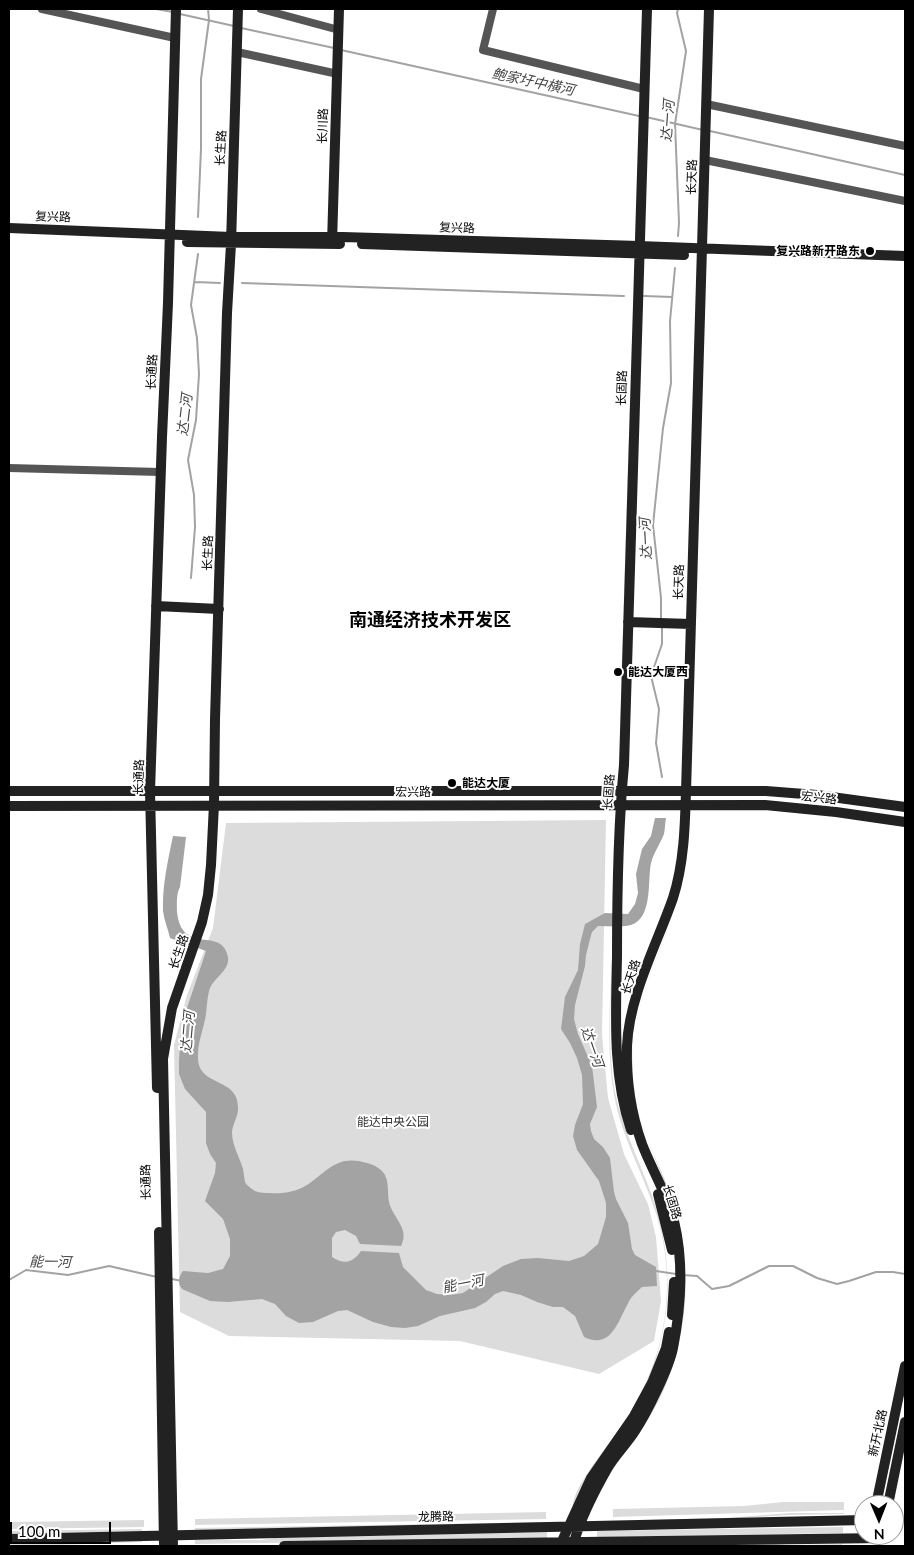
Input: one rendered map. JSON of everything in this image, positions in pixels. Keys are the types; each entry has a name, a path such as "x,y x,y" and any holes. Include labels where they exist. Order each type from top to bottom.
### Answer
{"street":[{"path":"42,9 175,35"},
{"name":"长通路","path":"168,1541 150,791 160,472 168,304 176,9"},
{"path":"261,9 339,35"},
{"name":"长川路","path":"332,240 339,9"},
{"path":"493,9 483,50 644,89"},
{"name":"长固路","path":"574,1542 573,1527 591,1478 634,1416 652,1383 666,1348 672,1320 674,1286 672,1250 656,1189 636,1147 623,1103 616,1048 617,912 624,756 647,9"},
{"name":"长天路","path":"643,1145 634,1120 627,1080 627,1045 631,1019 642,983 674,896 682,853 686,806 709,9"},
{"name":"长生路","path":"164,1092 164,1059 172,1008 197,937 209,888 215,791 215,720 227,312 238,10"},
{"path":"237,48 338,74"},
{"path":"706,104 905,146"},
{"path":"705,160 905,201"},
{"name":"复兴路","path":"9,228 170,238"},
{"name":"复兴路","path":"9,235 231,240 332,240 639,249 905,262"},
{"name":"复兴路","path":"702,252 905,256"},
{"path":"9,468 160,472"},
{"path":"156,606 219,609"},
{"path":"628,622 690,624"},
{"name":"宏兴路","path":"9,791 766,791 817,795 905,807"},
{"name":"宏兴路","path":"9,806 214,804 765,805 836,812 905,822"},
{"name":"长通路","path":"164,1092 168,1541"},
{"name":"长固路","path":"562,1541 573,1527 607,1468 636,1430 658,1388 673,1350 680,1300 678,1248 674,1220 643,1145"},
{"name":"新开北路","path":"878,1495 905,1366"},
{"name":"新开北路","path":"890,1495 905,1422"},
{"name":"龙腾路","path":"9,1539 168,1541 573,1527 854,1520"},
{"path":"284,1546 562,1541 854,1540"}],"green space":[{"path":"634,276 620,763 621,687"},
{"name":"能达中央公园","path":"606,820 602,1035 608,1098 624,1154 648,1204 656,1237 661,1301 654,1341 599,1374 460,1341 229,1336 180,1312 174,1045 187,995 213,928 226,823"},
{"path":"688,825 689,837 683,875 682,878"},
{"path":"682,878 681,887 678,897 668,928 641,1004 643,996 677,900"},
{"path":"613,937 610,1034 612,1073 625,1128 655,1204 660,1223 664,1243 668,1284 662,1334 667,1280 661,1229 620,1120 611,1075 609,1029"},
{"path":"649,1142 676,1209 683,1239 686,1271 684,1318 676,1356 659,1400 653,1411 640,1431 606,1481 595,1503 596,1495 608,1473 648,1418 658,1398 674,1356 683,1316 684,1260 678,1224"},
{"path":"662,1334 658,1354 643,1391 629,1417 585,1483 573,1507 575,1498 587,1474 629,1415 643,1389 654,1362"},
{"path":"783,1502 844,1502 844,1510 613,1517 613,1509 744,1506"},
{"path":"546,1512 546,1519 195,1525 195,1519"},
{"path":"790,1513 844,1514 726,1519 602,1521 726,1518"},
{"path":"144,1520 144,1527 9,1529 9,1522"},
{"path":"550,1522 550,1524 195,1530 195,1528"},
{"path":"843,1527 843,1533 597,1537 597,1531"},
{"path":"142,1529 142,1531 9,1534 9,1531"},
{"path":"547,1532 547,1539 195,1544 195,1540 261,1540 291,1536"},
{"path":"142,1539 142,1542 9,1546 9,1543"},
{"path":"750,1542 788,1545 842,1544 842,1546 597,1546"}],"water":[{"path":"655,818 666,818 664,834 651,863 648,900 645,910 641,918 635,923 626,926 598,926 592,932 575,1005 574,1019 578,1034 592,1066 597,1107 590,1124 591,1131 594,1139 603,1147 610,1158 614,1192 628,1223 632,1249 635,1255 656,1267 657,1286 642,1287 633,1295 619,1322 608,1336 594,1340 584,1337 575,1316 563,1307 553,1307 521,1295 503,1291 495,1294 475,1308 440,1316 418,1326 405,1328 391,1327 373,1322 347,1310 338,1311 313,1322 299,1323 286,1316 275,1304 262,1299 228,1302 210,1301 182,1289 179,1280 183,1271 208,1273 223,1269 230,1256 230,1239 223,1219 205,1201 215,1173 216,1163 206,1143 206,1112 185,1089 179,1074 180,1045 186,1023 187,1008 206,951 170,938 165,921 163,892 173,836 186,837 177,899 180,926 186,934 194,938 218,943 224,948 228,957 225,970 210,988 198,1055 199,1065 203,1073 231,1090 236,1097 238,1110 232,1130 232,1138 246,1184 259,1192 284,1193 303,1187 340,1162 357,1161 377,1167 385,1175 390,1204 403,1231 404,1236 401,1246 360,1244 356,1236 345,1230 336,1232 332,1238 332,1257 348,1262 361,1251 399,1253 403,1267 426,1290 437,1294 450,1295 463,1293 503,1266 521,1259 538,1258 569,1261 584,1256 598,1244 606,1217 606,1203 599,1181 577,1150 573,1136 583,1104 582,1075 577,1058 561,1029 565,997 578,970 580,944 585,924 605,913 628,914 635,904 638,893 636,874 642,849 651,836"}],"waterway":[{"name":"鲍家圩中横河","path":"156,9 173,12"},
{"name":"达二河","path":"198,217 201,149 201,79 209,20 208,9"},
{"name":"鲍家圩中横河","path":"678,9 677,13 686,51 675,124 678,236"},
{"name":"达二河","path":"180,14 234,26"},
{"name":"鲍家圩中横河","path":"241,28 334,48"},
{"name":"鲍家圩中横河","path":"341,50 639,116"},
{"name":"鲍家圩中横河","path":"646,117 703,130"},
{"name":"鲍家圩中横河","path":"710,131 905,175"},
{"name":"达二河","path":"191,578 195,527 194,495 188,460 196,420 199,374 197,338 191,305 198,254"},
{"name":"达一河","path":"661,618 661,598 653,525 663,428 671,383 670,321 675,268"},
{"path":"195,282 220,283"},
{"path":"242,283 624,296"},
{"path":"644,296 672,297"},
{"name":"达一河","path":"662,626 662,644 651,676 659,709 656,743 662,777"},
{"name":"能一河","path":"9,1280 26,1270 68,1275 109,1266 157,1277"},
{"name":"能一河","path":"683,1275 697,1276 712,1289 729,1286 769,1266 793,1266 817,1278 837,1284 876,1272 905,1274"},
{"name":"能一河","path":"656,1271 676,1274"},
{"name":"能一河","path":"172,1279 182,1281"}],"place":[{"name":"复兴路新开路东","path":"870,251"},
{"name":"能达大厦西","path":"618,672"},
{"name":"能达大厦","path":"452,783"}],"district":[{"name":"南通经济技术开发区","path":"430,620"}]}
